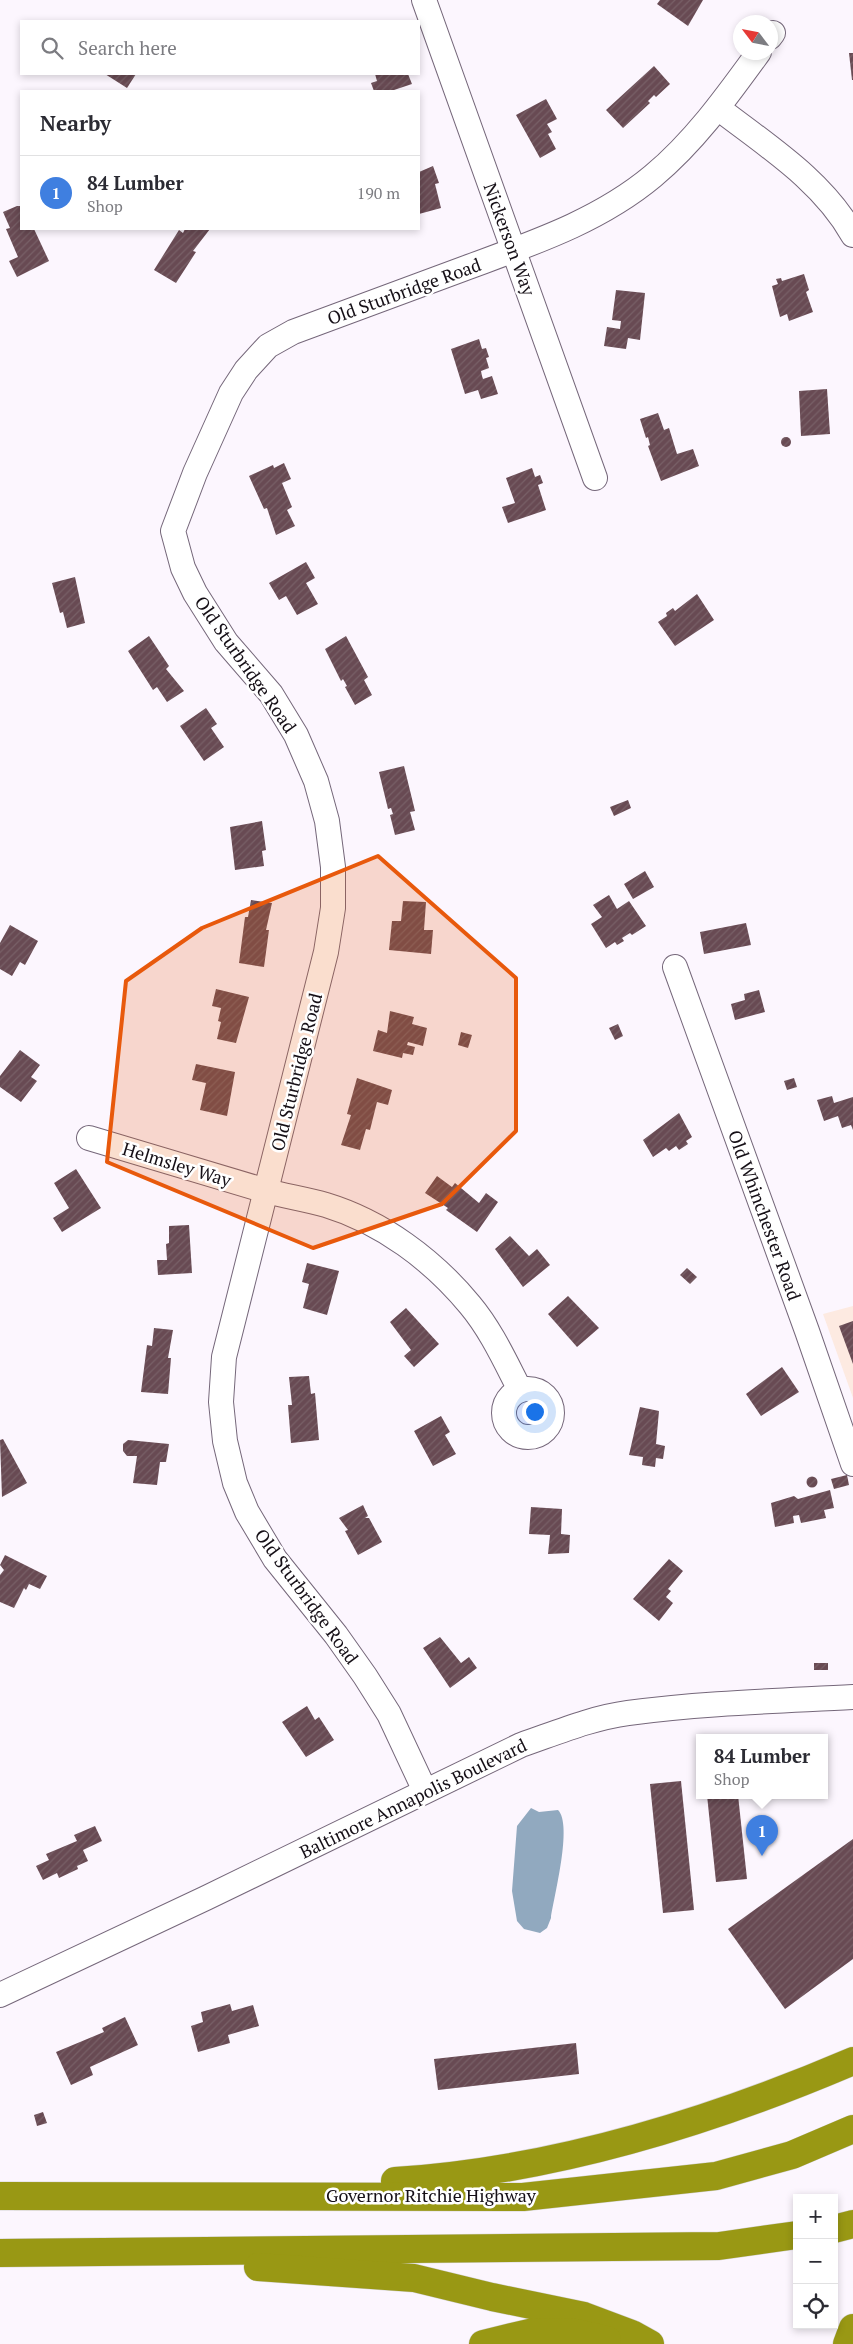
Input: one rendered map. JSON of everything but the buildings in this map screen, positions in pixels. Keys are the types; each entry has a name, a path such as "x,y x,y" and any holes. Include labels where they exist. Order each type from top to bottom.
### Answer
{"highway":[{"path":"183,2195 400,2181 531,2162 605,2147 668,2129 742,2105 853,2061"},
{"name":"Governor Ritchie Highway","path":"0,2196 524,2197 716,2176 792,2155 853,2129"},
{"path":"838,2228 853,2224"},
{"path":"0,2253 719,2246 793,2236"},
{"path":"62,2253 414,2278 492,2297 584,2316 632,2334 650,2344"},
{"path":"848,2344 853,2328"},
{"path":"483,2344 533,2332 578,2333 623,2344"}],"street":[{"name":"Nickerson Way","path":"424,0 595,478"},
{"name":"Old Sturbridge Road","path":"425,1791 384,1706 336,1635 261,1538 235,1483 226,1441 221,1402 224,1358 326,952 333,908 333,867 326,821 316,781 296,735 271,694 226,642 209,617 183,568 173,531 195,473 231,393 246,370 268,346 292,332 514,250 590,219 652,176 681,150 718,108 753,60"},
{"path":"718,108 820,188 842,215 853,235"},
{"name":"Old Whinchester Road","path":"675,967 853,1464"},
{"name":"Helmsley Way","path":"89,1138 266,1191 326,1205 366,1220 397,1238 425,1259 471,1306 491,1335 520,1390"},
{"name":"Baltimore Annapolis Boulevard","path":"0,1995 206,1898 521,1745 567,1729 626,1713 727,1704 853,1697"}],"highlighted area":[{"path":"378,856 516,978 516,1131 442,1204 313,1248 107,1162 126,981 202,928"}],"shaded area":[{"path":"853,1306 853,1398 823,1314"}],"water":[{"path":"531,1808 539,1812 558,1810 562,1818 564,1830 561,1861 551,1918 547,1928 540,1933 524,1929 517,1921 512,1891 517,1826"}],"place":[{"name":"84 Lumber","path":"762,1856"}]}
